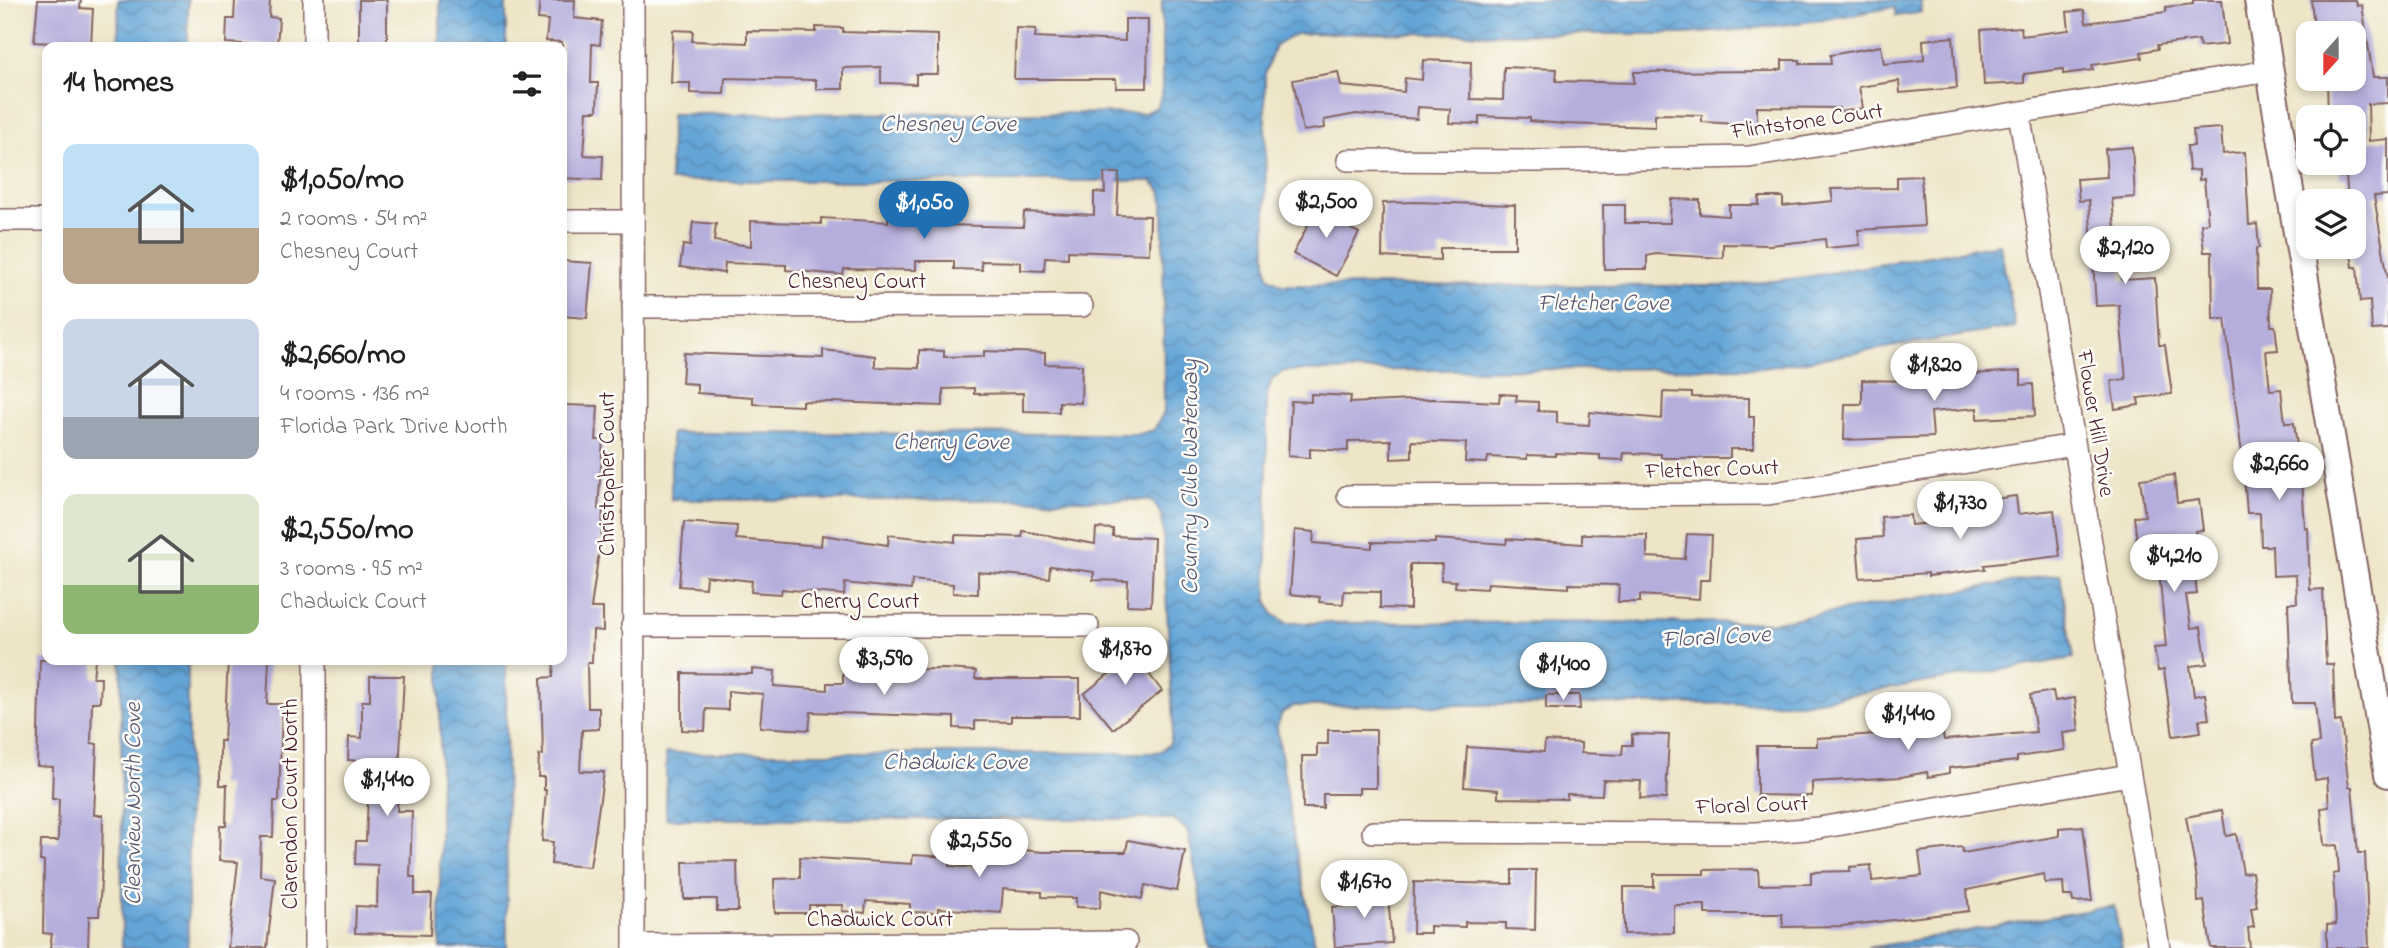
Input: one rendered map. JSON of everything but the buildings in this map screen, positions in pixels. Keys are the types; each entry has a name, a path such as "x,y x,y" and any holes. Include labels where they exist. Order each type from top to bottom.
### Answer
{"street":[{"path":"314,0 314,42"},
{"name":"Christopher Court","path":"633,0 634,946"},
{"path":"2258,0 2388,774"},
{"name":"Flintstone Court","path":"1348,160 1736,158 1775,155 2269,71"},
{"name":"Flower Hill Drive","path":"2019,113 2159,948"},
{"path":"0,220 42,220"},
{"path":"567,221 632,221"},
{"name":"Chesney Court","path":"633,307 1082,306"},
{"name":"Fletcher Court","path":"1348,496 1756,495 1800,491 2074,445"},
{"name":"Cherry Court","path":"632,626 1088,626"},
{"name":"Clarendon Court North","path":"315,665 315,948"},
{"name":"Floral Court","path":"1373,832 1769,832 1819,828 2129,775"},
{"name":"Chadwick Court","path":"634,946 1126,943"}],"water":[{"path":"118,0 188,0 188,42 119,42"},
{"path":"440,0 506,0 506,42 440,42"},
{"path":"1162,0 1932,0 1920,2 1922,12 1896,16 1894,7 1789,24 1683,34 1315,33 1296,34 1275,46 1265,74 1266,262 1268,276 1281,285 1731,286 1806,277 2000,244 2015,327 1762,368 1284,371 1272,379 1267,395 1267,600 1273,614 1287,623 1774,622 2060,574 2074,658 1800,703 1294,706 1282,713 1277,727 1293,834 1316,948 1210,948 1189,838 1186,829 1173,819 666,819 666,753 1152,753 1161,751 1170,743 1173,725 1162,516 1154,503 1148,500 671,500 671,433 1139,434 1154,430 1164,412 1163,202 1161,190 1151,181 670,181 671,114 1144,113 1157,107 1162,94"},
{"name":"Clearview North Cove","path":"121,665 188,665 188,948 122,948"},
{"path":"440,665 506,665 507,948 440,948"},
{"path":"2114,906 2122,948 1867,948"}],"water label":[{"name":"Chesney Cove","path":"948,123"},
{"name":"Fletcher Cove","path":"1603,302"},
{"name":"Cherry Cove","path":"951,441"},
{"name":"Country Club Waterway","path":"1189,477"},
{"name":"Floral Cove","path":"1716,636"},
{"name":"Chadwick Cove","path":"955,761"}]}
